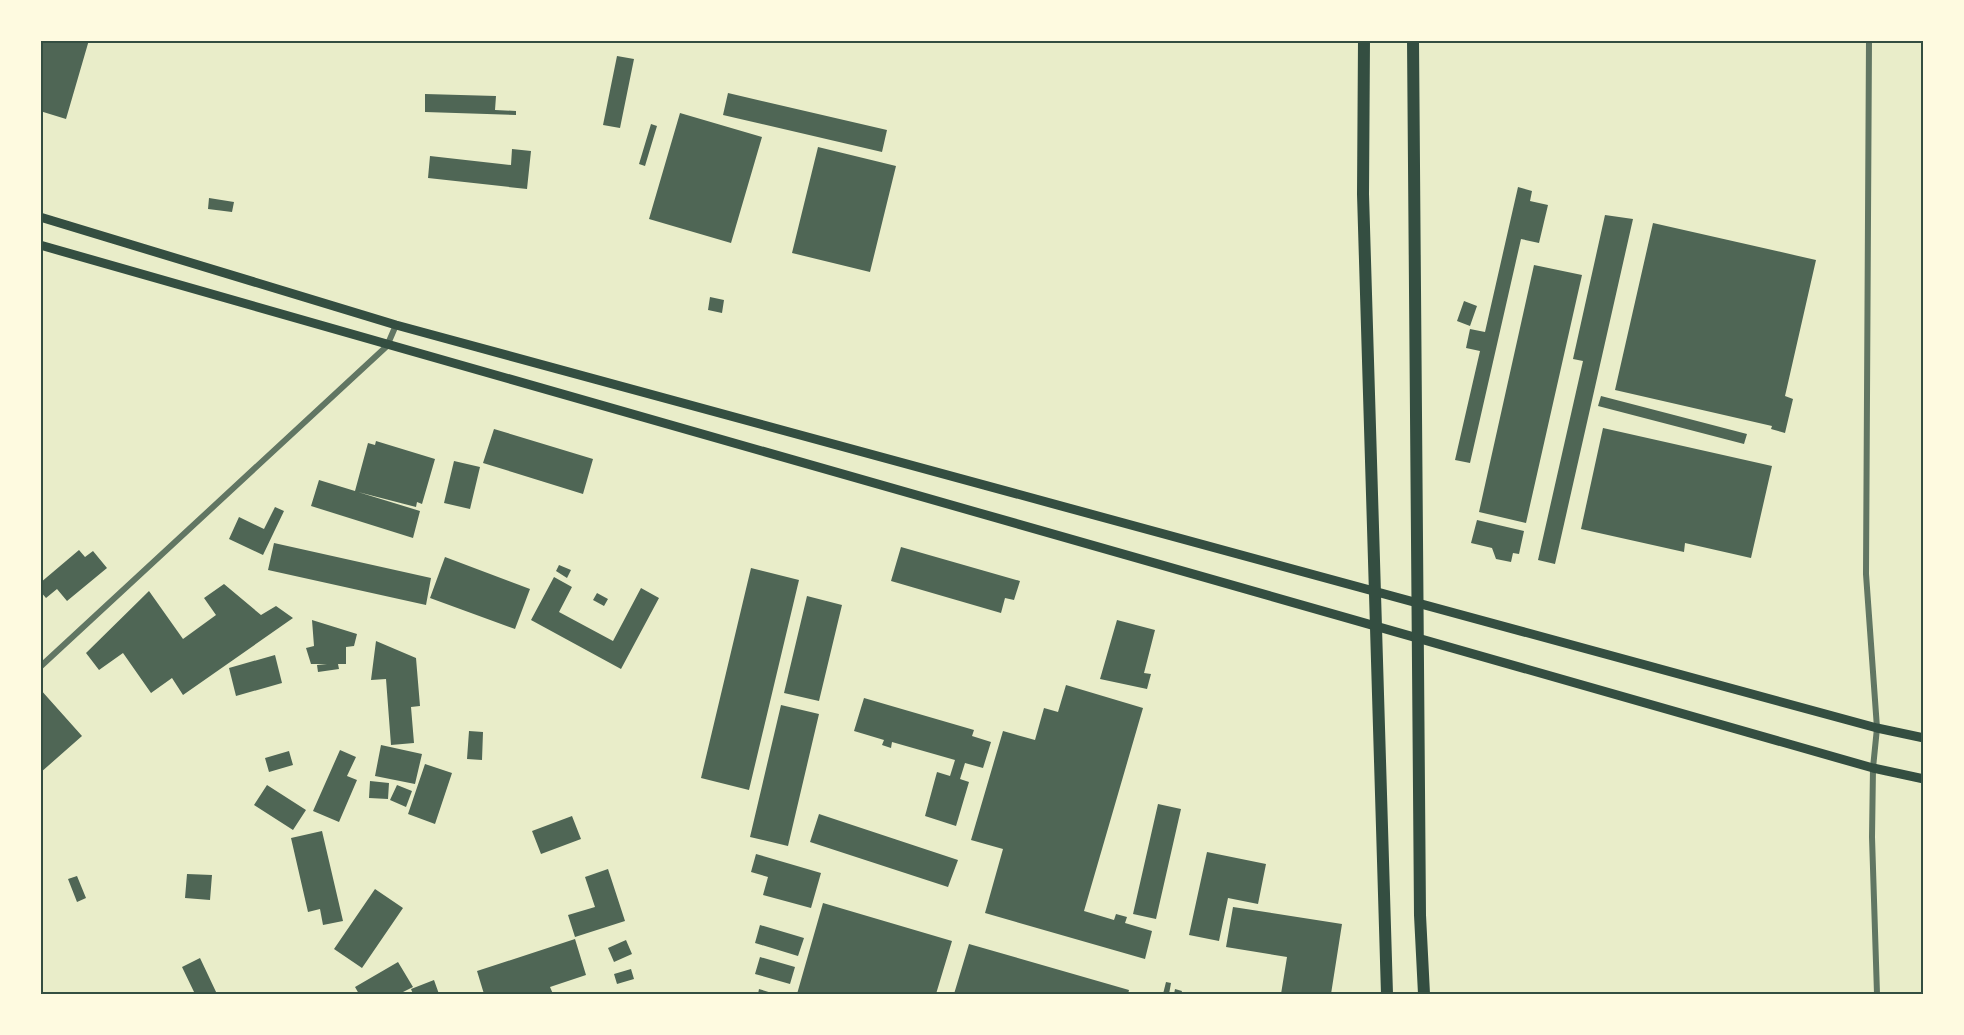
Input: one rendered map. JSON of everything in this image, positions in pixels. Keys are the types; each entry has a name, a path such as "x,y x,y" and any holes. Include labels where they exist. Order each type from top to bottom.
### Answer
{"highway":[{"path":"1362,40 1362,194 1387,994"},
{"path":"1413,40 1420,915 1424,994"}],"main road":[{"path":"40,217 396,325 1877,728 1923,738"},
{"path":"40,246 1873,768 1923,779"}],"street":[{"path":"1869,40 1866,574 1877,728 1873,768 1872,837 1877,994"},
{"path":"40,667 387,346 396,325"}],"building":[{"path":"40,40 89,40 66,119 40,111"},
{"path":"617,56 634,59 620,128 603,125"},
{"path":"728,93 887,130 882,152 723,115"},
{"path":"425,94 496,96 495,110 516,111 516,115 425,112"},
{"path":"680,113 762,137 731,243 649,219"},
{"path":"651,124 657,126 645,166 639,164"},
{"path":"818,147 896,166 870,272 792,253"},
{"path":"512,149 531,151 527,189 428,178 430,156 511,165"},
{"path":"1518,187 1532,191 1530,201 1548,205 1539,243 1521,239 1470,463 1455,460 1480,351 1466,348 1470,329 1485,332"},
{"path":"209,198 234,202 232,212 208,209"},
{"path":"1605,215 1633,219 1555,564 1538,560 1583,361 1573,359"},
{"path":"1653,223 1816,260 1785,396 1793,399 1785,433 1771,429 1772,426 1615,390"},
{"path":"1534,265 1582,275 1526,523 1479,512"},
{"path":"710,297 724,300 722,313 708,310"},
{"path":"1464,301 1477,306 1470,326 1457,321"},
{"path":"1601,396 1747,434 1744,444 1598,406"},
{"path":"1603,428 1772,466 1751,558 1685,543 1684,552 1581,529"},
{"path":"494,429 593,459 583,494 483,463"},
{"path":"376,441 435,459 422,504 417,502 416,507 358,492 420,511 413,538 311,506 319,480 355,491 368,443 375,445"},
{"path":"454,461 480,467 470,509 444,503"},
{"path":"275,507 284,511 263,555 229,539 239,517 264,529"},
{"path":"1477,520 1524,531 1519,554 1513,553 1511,562 1496,559 1492,548 1471,543"},
{"path":"274,543 431,578 426,605 268,570"},
{"path":"901,547 1020,581 1014,600 1005,598 1001,613 891,581"},
{"path":"79,550 85,557 93,551 107,568 67,601 57,589 46,598 40,591 40,583"},
{"path":"445,557 530,589 515,629 430,598"},
{"path":"559,565 571,570 567,578 556,571"},
{"path":"751,568 799,580 749,790 701,778"},
{"path":"554,577 572,587 559,612 613,641 641,588 659,598 621,669 531,620"},
{"path":"224,584 261,615 276,606 293,618 183,695 172,678 151,693 123,653 99,670 86,653 149,591 183,639 216,615 204,598"},
{"path":"597,593 608,599 604,606 593,600"},
{"path":"807,596 842,605 819,701 784,693"},
{"path":"312,620 357,634 354,646 346,647 346,664 338,664 339,669 318,672 317,665 327,664 311,664 306,648 314,646"},
{"path":"1117,620 1155,630 1144,673 1151,674 1147,689 1100,679"},
{"path":"376,641 416,658 420,706 411,707 414,743 391,745 386,679 371,680"},
{"path":"275,655 282,683 236,696 229,668"},
{"path":"1066,685 1143,708 1084,911 1114,920 1116,914 1127,917 1125,923 1152,931 1145,959 985,913 1003,849 971,840 1003,731 1035,740 1044,708 1058,712"},
{"path":"40,689 82,736 40,773"},
{"path":"864,698 974,730 972,736 991,742 983,768 965,763 960,779 969,782 956,826 925,816 937,772 950,776 955,760 892,742 891,748 882,745 884,740 854,731"},
{"path":"781,705 819,714 788,846 750,837"},
{"path":"469,731 483,732 482,760 467,759"},
{"path":"381,745 422,754 415,784 375,776"},
{"path":"340,750 356,757 347,776 357,780 339,822 313,811"},
{"path":"289,751 293,765 269,772 265,758"},
{"path":"425,764 452,773 435,824 408,814"},
{"path":"370,781 389,783 388,799 369,798"},
{"path":"267,785 306,810 293,830 254,805"},
{"path":"397,785 412,791 406,807 390,800"},
{"path":"1158,804 1181,809 1156,919 1133,914"},
{"path":"819,814 958,860 948,887 810,842"},
{"path":"572,816 581,839 541,854 532,831"},
{"path":"322,831 343,921 323,925 320,909 308,912 291,838"},
{"path":"1207,852 1266,864 1258,904 1228,898 1219,941 1189,935"},
{"path":"756,854 821,873 811,908 763,895 768,877 751,872"},
{"path":"608,869 625,921 575,937 568,915 595,907 585,877"},
{"path":"187,874 212,875 210,900 185,898"},
{"path":"77,876 86,898 77,902 68,879"},
{"path":"375,889 403,908 362,968 334,949"},
{"path":"823,903 952,941 936,994 797,994"},
{"path":"1233,907 1342,924 1331,994 1281,994 1287,957 1226,947"},
{"path":"760,925 804,938 798,956 755,943"},
{"path":"575,939 586,975 550,987 553,994 484,994 477,971"},
{"path":"626,940 632,954 614,962 608,948"},
{"path":"969,944 1129,990 1128,994 954,994"},
{"path":"760,957 795,967 790,984 755,974"},
{"path":"200,958 217,994 195,994 182,967"},
{"path":"398,962 413,987 399,994 359,994 355,987"},
{"path":"631,969 634,979 617,984 614,974"},
{"path":"434,980 439,994 413,994 411,989"},
{"path":"1166,982 1171,983 1169,994 1163,994"},
{"path":"759,989 775,994 758,994"},
{"path":"1175,989 1182,991 1181,994 1174,994"}]}
